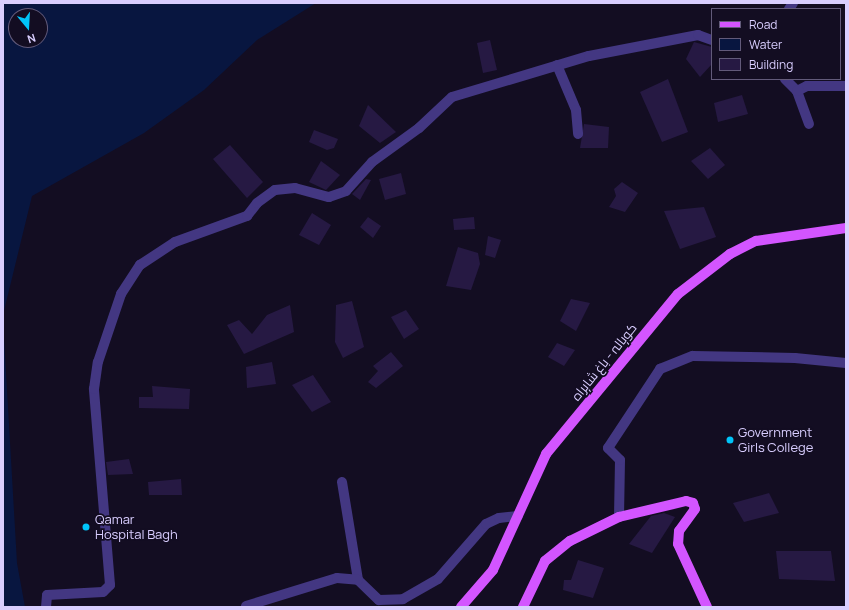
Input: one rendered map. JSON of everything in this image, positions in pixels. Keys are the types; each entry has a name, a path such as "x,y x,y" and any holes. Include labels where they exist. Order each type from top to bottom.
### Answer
{"main road":[{"name":"کوہالہ - باغ شاہراہ","path":"461,607 493,570 546,454 624,357 678,294 703,272 756,241 846,228"},
{"path":"522,607 545,561 570,541 619,517 686,501 693,503 695,510 679,532 678,544 707,607"}],"street":[{"path":"46,607 47,596 103,592 110,586 94,389 98,362 121,294 140,265 175,242 248,216 257,203 275,190 295,188 329,197 346,191 372,162 419,128 452,98 557,65 698,35 711,40"},
{"path":"557,65 576,110 578,134"},
{"path":"786,80 797,91 809,124"},
{"path":"797,91 807,86 846,86"},
{"path":"619,517 620,460 608,448 660,369 693,356 795,358 846,363"},
{"path":"342,482 358,580 379,600 403,599 438,579 486,524 499,518 518,516"},
{"path":"246,606 337,578 358,580"}],"water":[{"path":"3,3 316,3 257,40 204,90 144,133 32,196 3,315"},
{"path":"3,321 17,563 25,607 3,607"}],"building":[{"path":"490,40 497,70 483,73 477,43"},
{"path":"694,42 711,47 711,65 700,77 686,59"},
{"path":"668,79 688,132 662,142 640,92"},
{"path":"742,95 748,114 718,122 714,103"},
{"path":"368,105 396,132 380,143 359,126"},
{"path":"584,124 609,127 608,148 580,148"},
{"path":"314,130 338,139 334,148 327,150 309,142"},
{"path":"230,145 263,182 247,198 213,159"},
{"path":"710,148 725,165 708,179 691,161"},
{"path":"321,161 340,175 326,190 309,182"},
{"path":"401,173 406,194 385,200 379,179"},
{"path":"366,179 371,180 360,200 352,194"},
{"path":"622,182 638,193 625,212 609,207 616,196 614,189"},
{"path":"704,207 716,237 680,249 664,211"},
{"path":"312,213 331,225 319,245 299,235"},
{"path":"368,217 381,226 373,238 360,227"},
{"path":"474,217 475,229 454,230 453,219"},
{"path":"488,236 501,240 495,258 485,255"},
{"path":"458,247 478,253 480,264 471,290 446,286"},
{"path":"571,299 590,303 576,331 560,321"},
{"path":"352,301 364,347 343,358 335,342 336,305"},
{"path":"290,305 294,332 244,354 227,325 239,320 252,334 267,315"},
{"path":"406,310 419,329 404,339 391,317"},
{"path":"557,343 575,350 564,366 548,357"},
{"path":"391,352 403,366 376,388 368,382 378,371 373,366"},
{"path":"272,362 276,384 247,388 246,367"},
{"path":"313,375 331,402 312,412 292,385"},
{"path":"152,386 190,389 189,409 139,408 139,397 153,397"},
{"path":"129,459 133,474 108,475 106,462"},
{"path":"181,479 182,495 149,495 148,482"},
{"path":"769,493 779,513 744,522 733,503"},
{"path":"664,513 675,517 652,553 629,544 651,516"},
{"path":"776,551 831,551 835,581 779,579"},
{"path":"578,560 604,568 593,598 563,590 564,580 571,580"}],"place":[{"name":"Government Girls College","path":"730,440"},
{"name":"Qamar Hospital Bagh","path":"86,527"}]}
